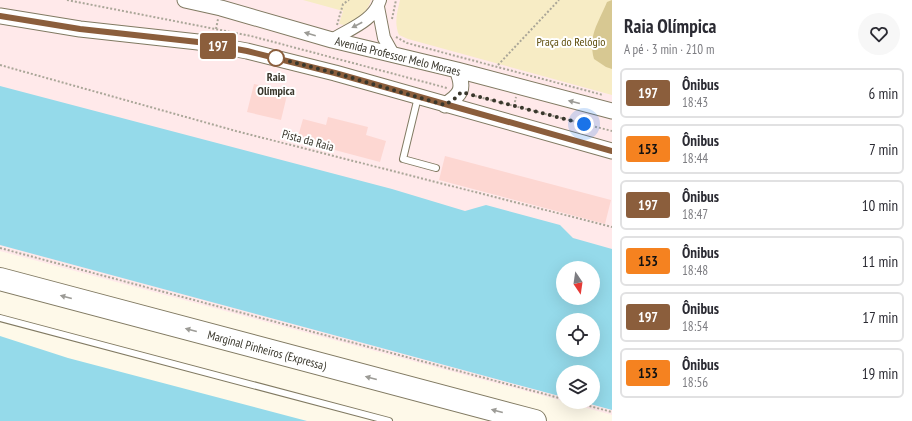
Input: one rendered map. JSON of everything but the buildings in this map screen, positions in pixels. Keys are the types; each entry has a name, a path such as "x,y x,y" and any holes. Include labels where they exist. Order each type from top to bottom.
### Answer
{"highway":[{"name":"Marginal Pinheiros (Expressa)","path":"0,279 535,421"}],"street":[{"name":"Avenida Professor Melo Moraes","path":"185,0 221,8 332,40 457,70 612,111"},
{"path":"332,40 365,21 379,4"},
{"path":"379,4 384,38 394,56"},
{"path":"0,16 80,29 198,42 247,51 335,73 612,151"},
{"path":"445,105 457,97 461,92 461,78 457,70"}],"lane":[{"path":"418,97 403,159 436,168"},
{"path":"0,318 389,421"}],"path":[{"path":"67,0 251,36 612,131"},
{"path":"343,27 337,25 343,4 349,0"},
{"path":"391,0 396,1 392,21"},
{"path":"498,66 559,0"},
{"path":"395,34 396,38 407,42 605,95"},
{"name":"Pista da Raia","path":"0,65 244,133 612,227"},
{"path":"0,248 556,397"},
{"path":"600,409 612,412"}],"shaded area":[{"path":"0,0 612,0 612,415 590,409 600,409 600,365 556,365 556,399 0,251"},
{"path":"612,0 612,69 594,59 592,43 595,30 607,2"}],"green space":[{"path":"303,0 371,0 367,9 361,16 344,25 339,24 343,11"},
{"name":"Praça do Relógio","path":"400,0 612,0 612,95 408,39 399,35 396,22"}],"water":[{"path":"0,86 392,189 465,211 486,205 560,225 573,238 612,249 612,410 600,407 600,365 556,365 556,395 0,245"},
{"path":"0,336 68,358 307,421 0,421"}],"bus line":[{"name":"197","path":"0,16 80,29 198,42 247,51 335,73 612,151"}],"place":[{"name":"Raia Olímpica","path":"276,58"}],"route":[{"path":"276,58 335,73 445,105 457,97 461,92 584,124"}]}
